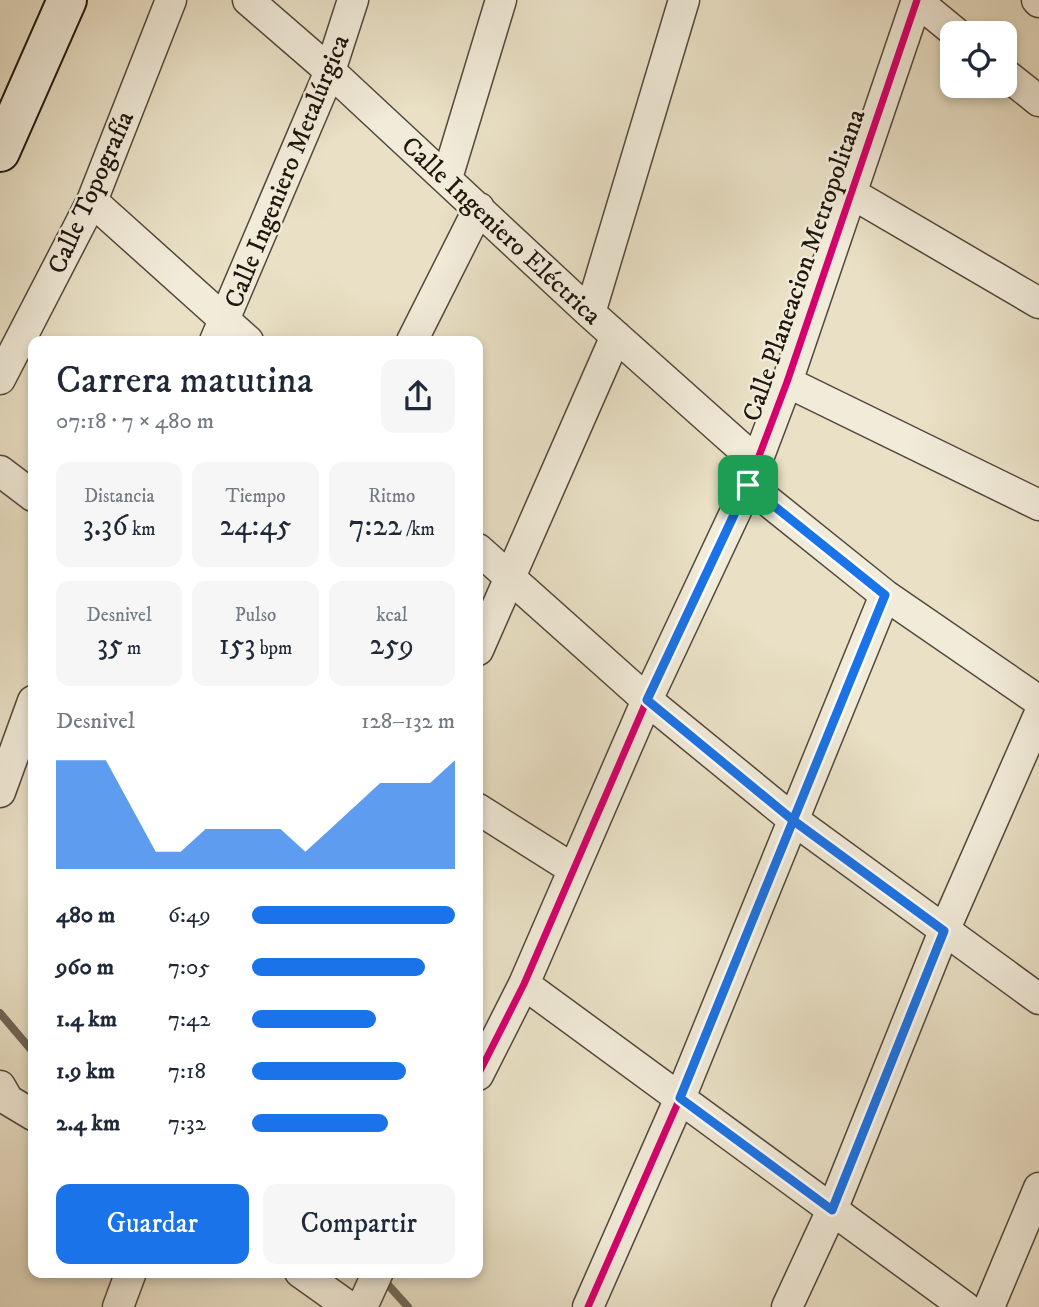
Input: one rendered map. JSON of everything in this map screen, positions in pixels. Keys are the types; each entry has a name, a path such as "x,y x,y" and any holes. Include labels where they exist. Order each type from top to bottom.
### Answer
{"street":[{"path":"3,135 67,0"},
{"name":"Calle Topografía","path":"0,379 92,201 171,0"},
{"name":"Calle Ingeniero Eléctrica","path":"248,0 447,178 617,337 752,473 885,595 1039,701"},
{"name":"Calle Ingeniero Metalúrgica","path":"220,331 330,71 353,0"},
{"path":"447,178 501,0"},
{"path":"590,313 684,0"},
{"path":"917,1 941,21"},
{"name":"Calle Planeacion Metropolitana","path":"483,1065 524,984 647,700 752,473 788,382 917,1"},
{"path":"1017,83 1039,101"},
{"path":"852,193 1039,303"},
{"path":"92,201 220,331"},
{"path":"415,336 479,208"},
{"path":"483,639 617,337"},
{"path":"788,382 1039,505"},
{"path":"0,471 28,492"},
{"path":"483,554 647,700 794,821 1039,999"},
{"path":"588,1307 680,1098 885,595"},
{"path":"0,792 28,715"},
{"path":"787,1307 832,1210 944,931 1039,715"},
{"path":"483,812 573,869"},
{"path":"524,984 965,1307"},
{"path":"989,1307 1039,1188"},
{"path":"118,1307 129,1278"},
{"path":"308,1278 349,1307"}],"waterway":[{"path":"0,1013 28,1046"},
{"path":"382,1278 408,1307"}],"cycle path":[{"path":"483,1065 524,984 647,700 748,485 787,382 917,0"},
{"path":"588,1307 680,1098 885,595"}],"route":[{"path":"748,485 647,700 794,821 944,931 832,1210 680,1098 794,821 885,595 748,485"}]}
